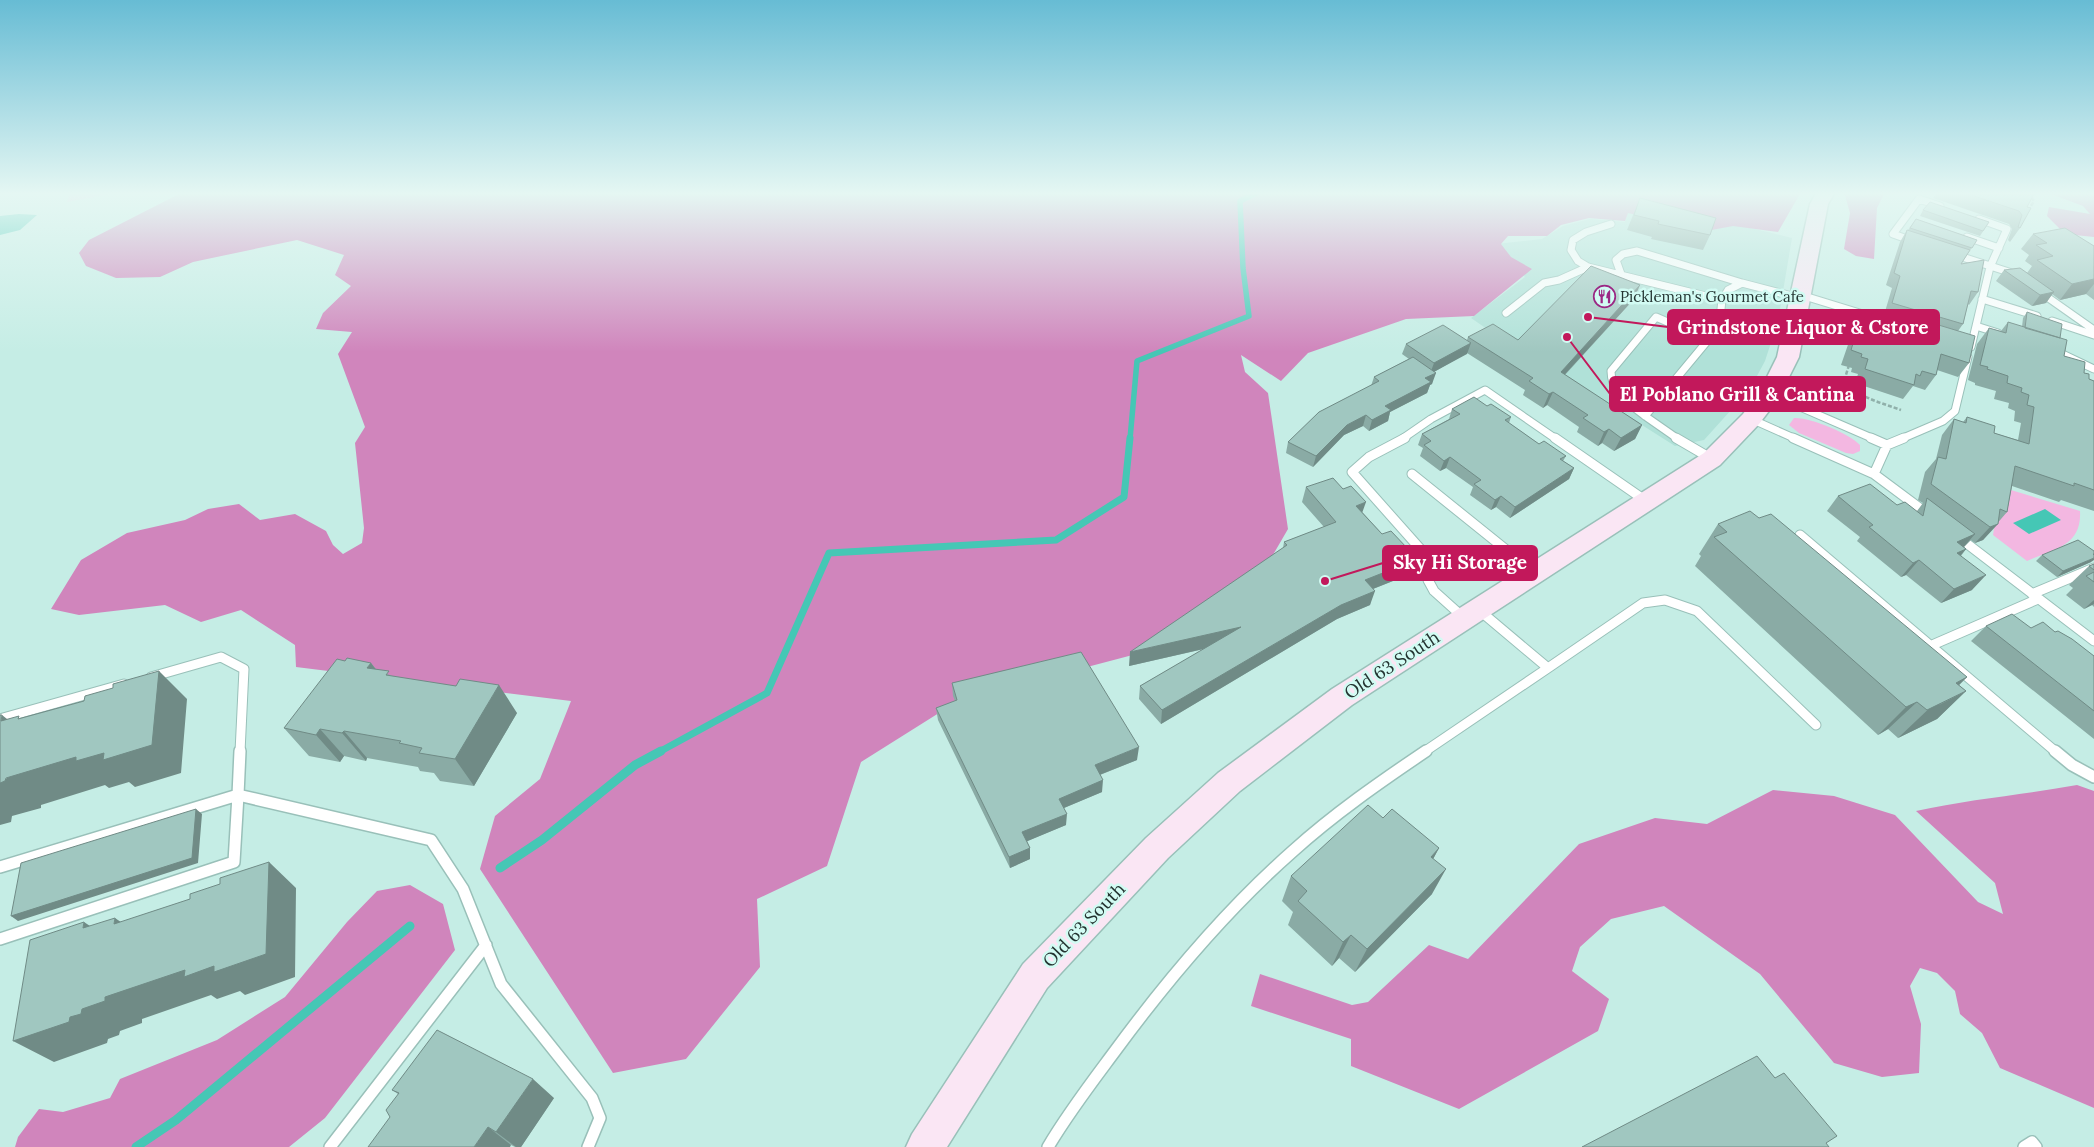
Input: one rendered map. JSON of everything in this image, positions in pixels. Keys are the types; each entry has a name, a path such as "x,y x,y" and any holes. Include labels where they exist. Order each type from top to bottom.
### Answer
{"main road":[{"name":"Old 63 South","path":"925,1147 1035,976 1156,848 1229,782 1342,697 1648,502 1712,459 1751,419 1770,394 1788,357 1811,246"}],"lane":[{"path":"1572,246 1571,250 1578,261 1588,266 1722,300"},
{"path":"1874,474 1887,446 1943,421 1955,411 1990,266 1999,248 1992,246"},
{"path":"1621,274 1616,260 1623,254 1637,251 1896,324"},
{"path":"1946,252 2014,274 2022,279"},
{"path":"1506,314 1544,284 1559,280 1588,266"},
{"path":"1645,416 1719,327 1722,300 1728,290 1742,282"},
{"path":"2030,284 2094,330"},
{"path":"1982,299 2094,336"},
{"path":"1709,340 1656,317 1611,371 1610,379 1615,389 1645,416 1682,442 1712,459"},
{"path":"1976,326 2003,334"},
{"path":"1962,344 1971,347"},
{"path":"2050,349 2094,369"},
{"path":"1548,668 1472,614 1434,591 1428,580 1431,561 1352,472 1369,457 1410,435 1431,419 1485,390 1648,502"},
{"path":"1770,394 1887,446"},
{"path":"1751,419 1874,474 1937,521"},
{"path":"1412,474 1535,574"},
{"path":"1953,533 2094,641"},
{"path":"1800,535 2072,765 2094,777"},
{"path":"1930,646 2094,568"},
{"path":"1048,1147 1061,1124 1154,996 1256,885 1324,825 1470,720 1643,603 1659,598 1676,602 1697,611 1816,725"},
{"path":"0,939 234,862 244,669 221,657 3,718"},
{"path":"0,867 238,795 431,840 463,889 501,984 592,1098 600,1118 588,1147"},
{"path":"330,1147 486,945"},
{"path":"2024,1147 2032,1142 2036,1147"}],"path":[{"path":"1851,357 1845,378 1848,384 1859,394 1901,410"}],"shaded area":[{"path":"85,246 271,246 193,262 160,277 116,278 86,266 79,253"},
{"path":"314,246 1502,246 1511,257 1532,269 1474,316 1406,319 1308,353 1281,381 1241,355 1245,372 1268,393 1288,529 1266,567 1144,652 958,701 861,762 827,866 757,899 760,967 686,1059 613,1073 480,869 495,816 540,779 571,701 296,667 295,645 241,610 201,622 165,605 79,615 51,609 81,560 127,533 185,520 208,509 239,504 260,520 295,514 326,531 333,545 343,554 362,543 364,528 355,443 365,427 338,354 352,332 316,329 323,313 351,286 335,275 344,255"},
{"path":"1497,246 1791,246 1778,321 1765,361 1750,389 1704,440 1675,446 1538,359 1535,362 1471,318 1525,277 1505,258"},
{"path":"1845,246 1875,246 1874,259 1856,256 1844,249"},
{"path":"1794,418 1810,420 1839,431 1860,445 1860,451 1853,454 1846,453 1799,433 1789,425"},
{"path":"2001,487 2080,511 2076,532 2064,545 2027,561 1993,535"},
{"path":"2045,509 2061,520 2029,534 2013,523"},
{"path":"2077,785 2094,791 2094,1108 2000,1068 1982,1033 1960,1014 1955,991 1937,973 1920,968 1910,986 1921,1024 1919,1073 1882,1077 1834,1063 1760,974 1664,906 1611,919 1580,947 1572,971 1609,999 1598,1031 1459,1109 1351,1066 1351,1039 1251,1006 1260,974 1352,1005 1368,1002 1429,945 1468,959 1579,844 1655,818 1707,824 1773,790 1834,796 1895,815 1978,902 2003,914 1995,883 1916,811 1956,803"},
{"path":"410,885 443,904 455,950 325,1118 289,1147 15,1147 18,1137 39,1109 63,1112 110,1098 120,1079 217,1040 285,997 347,922 377,891"}],"building":[{"path":"1902,246 1956,246 1970,250 1961,264 1984,260 1978,292 1971,291 1963,324 1892,303 1900,276 1894,273"},
{"path":"2037,246 2093,246 2094,279 2072,284 2037,260 2053,256"},
{"path":"1591,266 1640,285 1561,372 1642,425 1621,438 1609,429 1604,432 1583,418 1588,415 1553,392 1549,394 1529,381 1533,378 1468,337 1493,324 1518,340"},
{"path":"2020,268 2054,292 2040,295 2004,270"},
{"path":"1889,310 1975,336 1969,363 1941,354 1936,375 1922,371 1920,376 1916,374 1914,385 1865,369 1868,359 1861,357 1862,354 1851,350 1860,321 1872,325 1874,321 1878,323 1881,314 1887,316"},
{"path":"2027,312 2062,324 2060,338 2025,328"},
{"path":"2008,322 2067,340 2064,356 2085,362 2084,373 2089,374 2089,379 2094,381 2094,490 2074,483 2074,486 2015,466 2007,512 2000,509 1998,524 1990,527 1931,484 1938,457 1946,459 1954,419 1966,423 1967,417 1995,426 1994,433 2029,444 2034,407 2027,405 2029,395 2021,392 2022,388 2007,383 2008,376 1980,365 1989,328 2006,333"},
{"path":"1443,325 1471,343 1434,363 1406,344"},
{"path":"1413,357 1436,373 1425,378 1431,382 1385,406 1391,410 1372,420 1366,415 1347,425 1316,456 1288,442 1319,412 1379,381 1374,377"},
{"path":"1474,397 1487,406 1491,404 1511,417 1505,420 1539,444 1544,441 1566,456 1560,459 1574,468 1515,507 1501,496 1495,500 1474,484 1481,480 1450,457 1444,461 1424,445 1431,441 1422,434 1460,414 1452,409"},
{"path":"1333,478 1343,489 1351,486 1366,502 1356,506 1382,534 1391,531 1408,549 1398,553 1408,563 1365,580 1375,591 1341,605 1162,710 1140,686 1241,627 1130,652 1287,545 1284,542 1336,522 1306,487"},
{"path":"1870,484 1897,505 1905,502 1923,516 1927,498 1975,534 1957,542 1966,549 1957,553 1986,575 1954,589 1919,560 1913,563 1869,527 1873,525 1838,496"},
{"path":"1750,511 1759,518 1771,514 1967,677 1956,683 1966,691 1927,710 1917,702 1906,707 1714,537 1727,532 1718,524"},
{"path":"2078,540 2094,551 2094,558 2063,571 2042,555"},
{"path":"2094,572 2094,582 2086,576"},
{"path":"2012,614 2031,628 2043,622 2055,632 2058,631 2072,639 2094,656 2094,711 1986,626"},
{"path":"1081,652 1139,747 1095,765 1103,780 1059,799 1067,814 1022,832 1030,848 1009,857 936,708 957,700 952,683"},
{"path":"347,658 371,663 367,668 389,671 386,675 456,686 460,679 499,685 455,759 419,753 422,748 399,743 401,741 344,731 342,733 320,729 316,735 284,728 337,659 345,661"},
{"path":"159,671 152,745 103,760 104,753 76,761 76,757 6,778 5,781 0,783 0,715 2,715 1,721 19,716 18,719 84,701 85,696 113,688 113,684"},
{"path":"1368,805 1383,818 1392,809 1439,848 1431,857 1446,869 1367,949 1351,935 1343,942 1298,901 1307,891 1291,876"},
{"path":"196,809 192,858 11,916 21,863"},
{"path":"269,862 266,954 214,972 214,966 184,977 185,970 105,997 105,1001 82,1009 81,1014 70,1017 69,1022 13,1041 30,940 84,922 83,928 115,918 114,924 190,899 190,894 220,884 220,878"},
{"path":"437,1030 533,1079 496,1132 488,1127 474,1147 368,1147 390,1117 386,1110 399,1093 392,1090"},
{"path":"1757,1056 1775,1078 1784,1073 1837,1136 1826,1143 1829,1147 1582,1147"}],"waterway":[{"path":"1130,439 1137,361 1249,316 1242,246"},
{"path":"659,752 767,693 829,553 1056,540 1124,497 1130,438"},
{"path":"500,868 542,840 635,765 661,751"},
{"path":"136,1147 176,1120 410,926"}],"place":[{"name":"Pickleman's Gourmet Cafe","path":"1604,297"},
{"name":"Grindstone Liquor & Cstore","path":"1588,317"},
{"name":"El Poblano Grill & Cantina","path":"1567,337"},
{"name":"Sky Hi Storage","path":"1325,581"}]}
